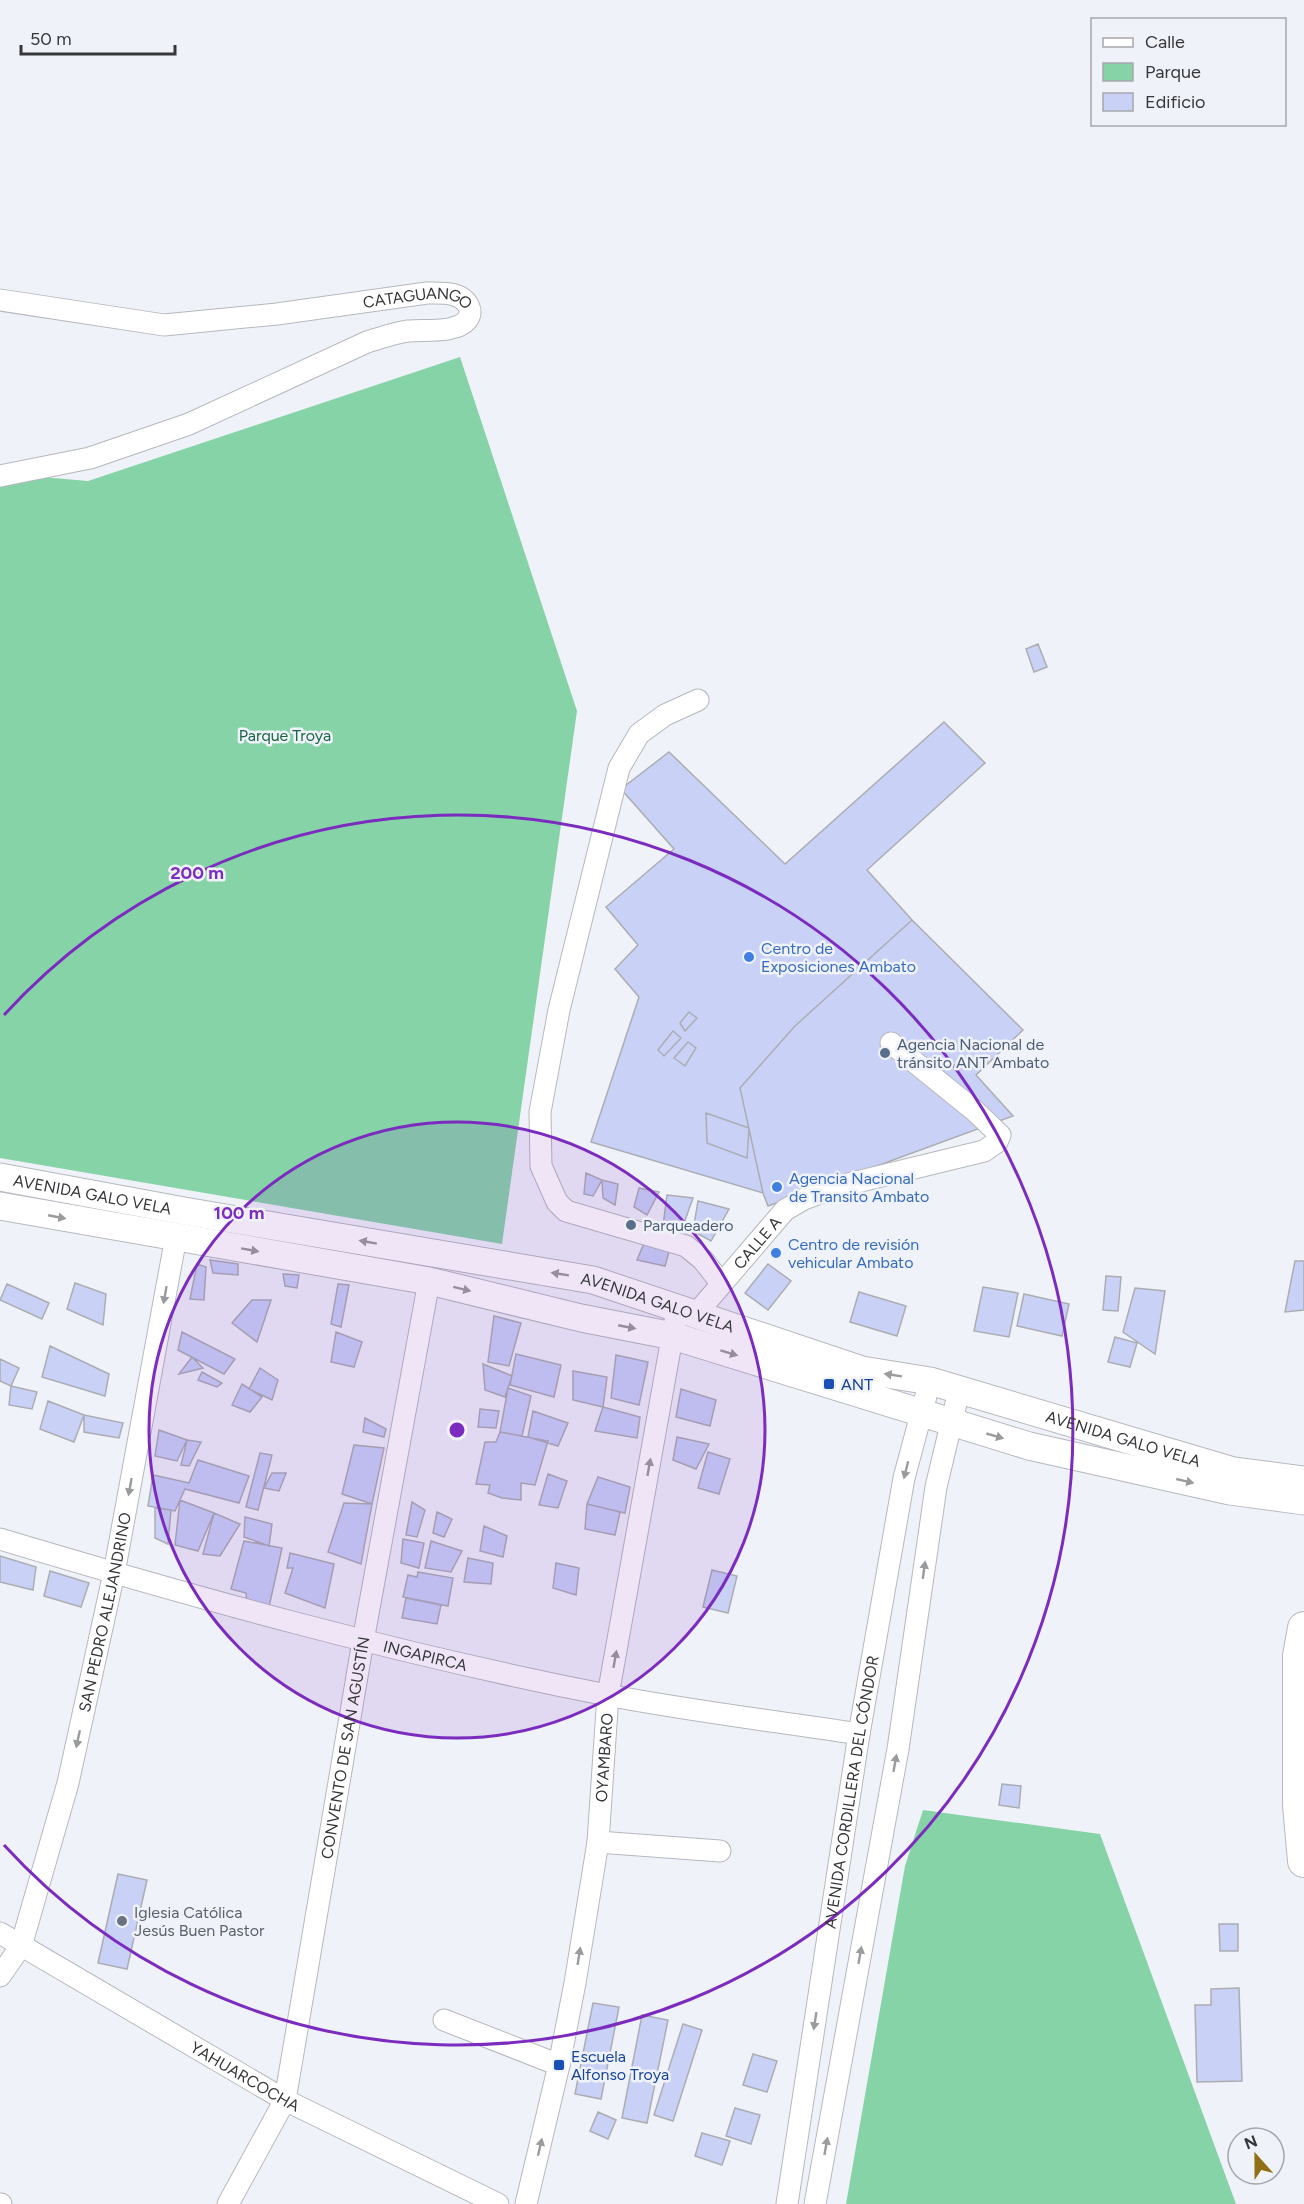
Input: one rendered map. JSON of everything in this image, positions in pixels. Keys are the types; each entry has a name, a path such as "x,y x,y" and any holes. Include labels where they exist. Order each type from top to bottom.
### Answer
{"highway":[{"path":"1304,1628 1299,1656 1299,1805 1304,1861"}],"main road":[{"name":"AVENIDA GALO VELA","path":"0,1177 195,1213 593,1280 862,1370 930,1381 1299,1491"},
{"name":"AVENIDA GALO VELA","path":"0,1206 429,1281 581,1318 673,1336 951,1424 1029,1446 1230,1491 1299,1491"}],"street":[{"name":"CATAGUANGO","path":"0,300 164,325 277,314 427,293 447,293 459,297 465,301 470,310 463,324 450,328 409,331 367,342 189,424 90,458 0,476"},
{"path":"698,700 665,715 639,734 619,768 559,1010 540,1113 541,1166 557,1202 566,1211 686,1246 703,1260 721,1283"},
{"name":"CALLE A","path":"687,1312 721,1283 785,1210 804,1199 836,1187 984,1151 997,1142 1000,1135 975,1111 891,1043"},
{"name":"SAN PEDRO ALEJANDRINO","path":"0,1976 21,1946 68,1783 114,1574 176,1237"},
{"name":"CONVENTO DE SAN AGUSTÍN","path":"228,2204 285,2100 363,1641 429,1281"},
{"name":"OYAMBARO","path":"526,2204 559,2065 598,1842 608,1695 673,1336 687,1312"},
{"name":"AVENIDA CORDILLERA DEL CÓNDOR","path":"786,2204 859,1734 904,1478 930,1381"},
{"path":"815,2204 898,1749 936,1487 959,1391"},
{"name":"INGAPIRCA","path":"0,1539 114,1574 363,1641 608,1695 859,1734"},
{"path":"598,1842 720,1851"},
{"name":"YAHUARCOCHA","path":"0,1933 285,2100 498,2204"},
{"path":"444,2020 559,2065"}],"green space":[{"name":"Parque Troya","path":"460,357 577,711 502,1244 0,1158 0,476 7,474 88,481"},
{"path":"923,1810 1100,1834 1226,2177 1226,2186 1229,2186 1236,2204 846,2204 905,1866"}],"building":[{"path":"1038,644 1047,667 1034,672 1026,649"},
{"name":"Centro de Exposiciones Ambato","path":"944,722 985,763 867,870 912,920 795,1026 740,1088 763,1193 591,1142 639,997 615,969 638,945 606,907 674,849 621,789 669,752 785,864"},
{"name":"Agencia Nacional de tránsito ANT Ambato","path":"912,920 1023,1030 976,1075 1013,1116 768,1206 763,1193 740,1088 795,1026"},
{"path":"689,1012 697,1018 685,1031 680,1023"},
{"path":"673,1031 681,1038 664,1056 658,1050"},
{"path":"688,1042 696,1048 685,1066 674,1058"},
{"path":"706,1113 749,1128 747,1158 707,1143"},
{"path":"586,1173 602,1180 593,1196 584,1194"},
{"path":"602,1180 618,1184 615,1205 603,1198"},
{"path":"639,1188 659,1192 647,1215 634,1207"},
{"path":"667,1195 693,1198 683,1226 663,1226"},
{"path":"698,1201 729,1209 711,1241 693,1231"},
{"path":"645,1241 670,1248 665,1266 637,1260"},
{"path":"210,1260 238,1264 238,1275 213,1273"},
{"path":"1295,1261 1304,1261 1304,1310 1285,1312"},
{"path":"197,1264 206,1267 204,1300 190,1299"},
{"path":"768,1264 791,1281 768,1310 745,1293"},
{"path":"283,1274 299,1275 297,1288 285,1286"},
{"path":"1106,1276 1121,1277 1118,1311 1103,1310"},
{"path":"75,1283 106,1294 103,1325 67,1309"},
{"path":"7,1284 49,1303 42,1319 0,1300"},
{"path":"338,1284 349,1285 341,1327 331,1324"},
{"path":"983,1287 1018,1293 1009,1337 974,1331"},
{"path":"1135,1288 1165,1291 1155,1354 1123,1332"},
{"path":"859,1292 906,1306 897,1336 850,1322"},
{"path":"1024,1294 1069,1304 1062,1336 1017,1326"},
{"path":"252,1300 271,1300 257,1342 232,1323"},
{"path":"494,1316 521,1323 509,1366 488,1362"},
{"path":"182,1332 235,1359 224,1374 178,1350"},
{"path":"336,1332 362,1342 354,1367 331,1362"},
{"path":"1115,1337 1137,1343 1130,1367 1108,1362"},
{"path":"50,1346 109,1374 105,1396 42,1377"},
{"path":"516,1354 561,1365 554,1397 510,1385"},
{"path":"616,1355 648,1362 639,1405 611,1398"},
{"path":"192,1357 203,1368 179,1374"},
{"path":"0,1359 19,1368 11,1386 0,1381"},
{"path":"483,1364 512,1376 505,1397 485,1390"},
{"path":"260,1368 278,1380 272,1400 249,1389"},
{"path":"573,1371 607,1377 603,1407 573,1400"},
{"path":"202,1372 222,1383 217,1387 198,1380"},
{"path":"242,1384 262,1397 250,1412 232,1405"},
{"path":"11,1386 37,1392 32,1409 9,1405"},
{"path":"508,1388 531,1396 522,1436 500,1432"},
{"path":"681,1389 716,1400 710,1426 676,1417"},
{"path":"48,1401 84,1415 74,1442 40,1429"},
{"path":"603,1407 640,1417 637,1438 595,1431"},
{"path":"480,1409 499,1411 496,1428 478,1427"},
{"path":"533,1411 568,1423 558,1446 528,1437"},
{"path":"84,1415 123,1423 119,1438 84,1432"},
{"path":"365,1418 386,1429 384,1437 363,1432"},
{"path":"159,1430 187,1440 177,1461 155,1456"},
{"path":"500,1432 548,1441 535,1485 521,1483 521,1500 502,1498 488,1493 490,1485 476,1484 485,1442 496,1442"},
{"path":"677,1437 709,1444 696,1469 673,1460"},
{"path":"187,1440 201,1442 189,1466 181,1465"},
{"path":"354,1445 384,1448 372,1504 342,1494"},
{"path":"708,1452 730,1459 719,1494 698,1488"},
{"path":"260,1453 272,1455 258,1510 246,1507"},
{"path":"198,1460 249,1476 239,1503 185,1489 175,1511 148,1506 153,1475 189,1483"},
{"path":"272,1473 286,1473 279,1491 264,1488"},
{"path":"548,1474 567,1481 558,1508 539,1505"},
{"path":"598,1477 630,1487 625,1513 587,1504"},
{"path":"180,1500 214,1513 198,1551 175,1545"},
{"path":"412,1502 425,1510 417,1537 406,1535"},
{"path":"344,1503 372,1504 361,1564 328,1552"},
{"path":"587,1504 620,1512 615,1535 585,1529"},
{"path":"155,1508 171,1510 168,1544 155,1538"},
{"path":"437,1512 452,1519 444,1537 433,1533"},
{"path":"214,1513 240,1524 220,1556 203,1554"},
{"path":"245,1517 272,1524 269,1546 244,1537"},
{"path":"484,1526 507,1536 503,1557 480,1551"},
{"path":"403,1539 424,1543 419,1568 401,1563"},
{"path":"244,1541 282,1548 269,1607 247,1604 246,1593 231,1589"},
{"path":"431,1541 462,1551 451,1572 425,1568"},
{"path":"290,1553 334,1564 325,1608 285,1593 293,1568 287,1568"},
{"path":"0,1556 36,1567 33,1590 0,1582"},
{"path":"468,1558 493,1563 491,1584 464,1582"},
{"path":"556,1563 579,1568 576,1595 553,1588"},
{"path":"712,1570 737,1576 728,1613 703,1607"},
{"path":"50,1571 89,1583 81,1607 44,1596"},
{"path":"418,1572 453,1578 448,1606 403,1597 408,1575 417,1577"},
{"path":"406,1598 441,1605 437,1624 402,1618"},
{"path":"1002,1784 1021,1786 1019,1808 999,1805"},
{"name":"Iglesia Católica Jesús Buen Pastor","path":"118,1874 147,1880 127,1969 98,1963"},
{"path":"1219,1924 1238,1924 1238,1951 1220,1951"},
{"path":"1239,1988 1242,2081 1197,2082 1195,2005 1211,2005 1211,1989"},
{"path":"593,2003 619,2007 601,2099 575,2094"},
{"path":"642,2015 668,2020 647,2123 622,2118"},
{"path":"683,2024 702,2030 673,2121 654,2115"},
{"path":"753,2054 777,2061 767,2092 743,2085"},
{"path":"735,2108 760,2115 751,2144 726,2136"},
{"path":"598,2112 616,2120 608,2139 590,2131"},
{"path":"702,2133 730,2141 722,2165 695,2156"}],"place":[{"name":"Centro de Exposiciones Ambato","path":"749,957"},
{"name":"Agencia Nacional de tránsito ANT Ambato","path":"885,1053"},
{"name":"Agencia Nacional de Transito Ambato","path":"777,1187"},
{"name":"Parqueadero","path":"631,1225"},
{"name":"Centro de revisión vehicular Ambato","path":"776,1253"},
{"name":"ANT","path":"829,1384"},
{"name":"Iglesia Católica Jesús Buen Pastor","path":"122,1921"},
{"name":"Escuela Alfonso Troya","path":"559,2065"}]}
